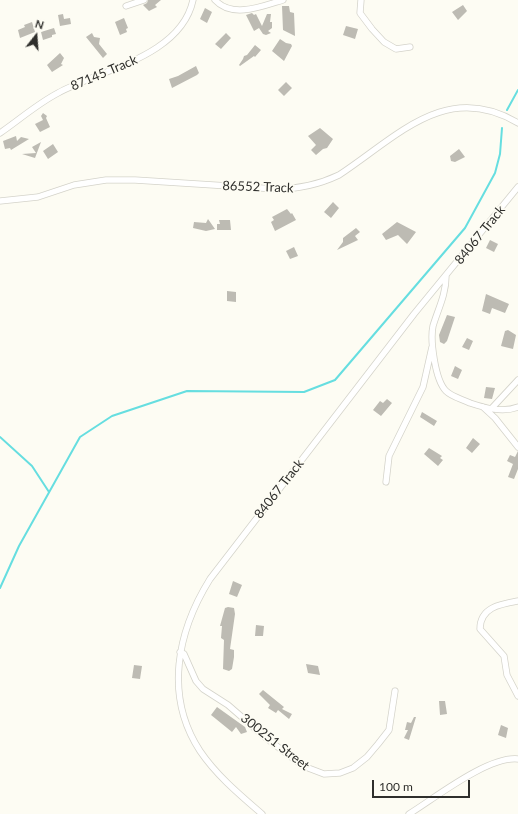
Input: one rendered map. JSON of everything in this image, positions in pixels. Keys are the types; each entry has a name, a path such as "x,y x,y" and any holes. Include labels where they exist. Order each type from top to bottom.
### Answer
{"street":[{"path":"126,6 144,0"},
{"name":"87145 Track","path":"0,133 58,92 127,64 152,50 179,28 187,17 193,0"},
{"path":"215,0 225,7 243,9 254,8 282,0"},
{"path":"361,0 360,13 378,37 396,49 410,47"},
{"name":"86552 Track","path":"0,201 38,197 74,184 106,180 135,180 276,189 299,188 326,181 339,175 414,124 438,112 462,107 475,108 504,115 518,124"},
{"name":"84067 Track","path":"262,814 219,775 195,742 187,724 181,700 178,672 184,632 192,612 210,579 414,314 518,187"},
{"path":"386,482 389,456 423,387 432,345 434,325 445,294 446,276"},
{"path":"432,345 439,378 444,390 451,395 483,407 506,410 518,407"},
{"path":"492,408 518,380"},
{"path":"483,407 495,418 518,447"},
{"path":"518,601 493,607 483,616 480,623 482,632 504,656 507,675 518,696"},
{"name":"300251 Street","path":"180,652 184,654 196,681 203,689 228,705 266,738 303,766 324,774 340,773 353,768 367,757 378,744 389,730 395,690"},
{"path":"409,814 444,791 492,763 507,759 518,759"}],"building":[{"path":"148,0 161,0 155,5 157,7 149,11 143,5 147,3"},
{"path":"463,5 467,11 458,20 452,12"},
{"path":"282,6 289,6 290,12 294,13 295,36 283,30"},
{"path":"205,8 212,12 207,23 200,19"},
{"path":"252,13 254,15 256,14 262,26 267,14 271,14 270,22 272,22 272,28 268,31 271,33 266,35 263,34 259,28 254,31 246,15"},
{"path":"63,14 64,19 70,18 71,24 60,26 58,15"},
{"path":"124,18 128,28 126,29 127,32 120,35 115,22"},
{"path":"32,22 35,32 20,38 18,30 25,27 24,25"},
{"path":"346,26 358,29 355,39 343,35"},
{"path":"54,28 56,34 43,40 41,32"},
{"path":"92,33 94,37 100,38 99,44 107,54 103,58 86,37"},
{"path":"226,33 231,38 221,49 215,44"},
{"path":"280,39 291,44 292,46 284,61 272,51"},
{"path":"255,45 261,50 255,57 254,56 240,66 239,65 244,56 247,55"},
{"path":"60,53 64,58 61,64 63,65 52,72 47,65"},
{"path":"196,66 199,73 197,75 172,88 169,79 178,76"},
{"path":"286,82 292,88 284,96 278,90"},
{"path":"43,113 47,116 46,118 50,127 40,132 35,124 43,120 41,116"},
{"path":"320,128 333,139 327,148 323,149 316,155 311,150 316,145 308,136"},
{"path":"16,136 17,141 21,137 29,139 11,150 10,148 5,149 3,141"},
{"path":"41,142 35,158 22,154 36,153 32,147"},
{"path":"53,144 58,152 48,159 43,151"},
{"path":"459,149 465,157 455,162 451,161 450,156"},
{"path":"333,202 339,208 331,218 324,212"},
{"path":"287,209 291,214 292,213 296,220 275,231 271,222 274,220 272,217"},
{"path":"208,219 215,229 206,231 193,228 194,222 206,223"},
{"path":"219,220 230,220 231,230 217,230 217,224 220,224"},
{"path":"397,222 416,232 407,244 398,235 386,240 382,234"},
{"path":"356,228 360,232 355,236 358,240 337,250 343,242 343,238"},
{"path":"490,240 498,244 494,252 486,248"},
{"path":"294,247 298,256 290,259 286,251"},
{"path":"227,291 236,292 236,302 227,301"},
{"path":"486,294 509,304 505,313 492,308 490,314 482,311"},
{"path":"447,315 455,317 447,341 444,344 440,342 439,335"},
{"path":"508,330 516,335 513,349 501,346 505,331"},
{"path":"467,338 473,341 469,350 462,347"},
{"path":"455,366 462,370 458,379 451,376"},
{"path":"486,387 495,388 492,399 484,398"},
{"path":"387,399 392,403 381,416 373,410 380,401 383,403"},
{"path":"422,412 437,421 434,426 420,417"},
{"path":"473,438 480,444 472,453 466,448"},
{"path":"429,448 442,456 440,458 443,460 438,466 424,454"},
{"path":"518,451 518,469 514,479 508,477 513,464 507,461 510,455 515,457"},
{"path":"233,581 242,585 237,597 229,594"},
{"path":"225,608 234,608 235,614 230,649 234,650 234,657 232,669 229,671 223,669 224,640 221,638 222,626 220,626"},
{"path":"256,625 264,626 263,636 255,636"},
{"path":"306,664 318,666 320,675 308,673"},
{"path":"134,665 142,666 140,679 132,678"},
{"path":"263,690 284,707 282,709 292,714 289,719 278,710 276,713 268,708 270,705 259,694"},
{"path":"439,701 445,701 447,714 440,715"},
{"path":"217,707 245,727 247,732 241,734 236,727 232,732 211,715"},
{"path":"414,717 416,717 409,740 404,738 408,730 405,730 407,722 411,723"},
{"path":"501,725 508,728 506,738 498,735"}],"waterway":[{"path":"507,110 518,90"},
{"path":"0,588 19,546 80,437 112,416 187,391 304,392 335,380 465,228 495,173 500,154 502,128"},
{"path":"0,437 32,466 49,492"}]}
